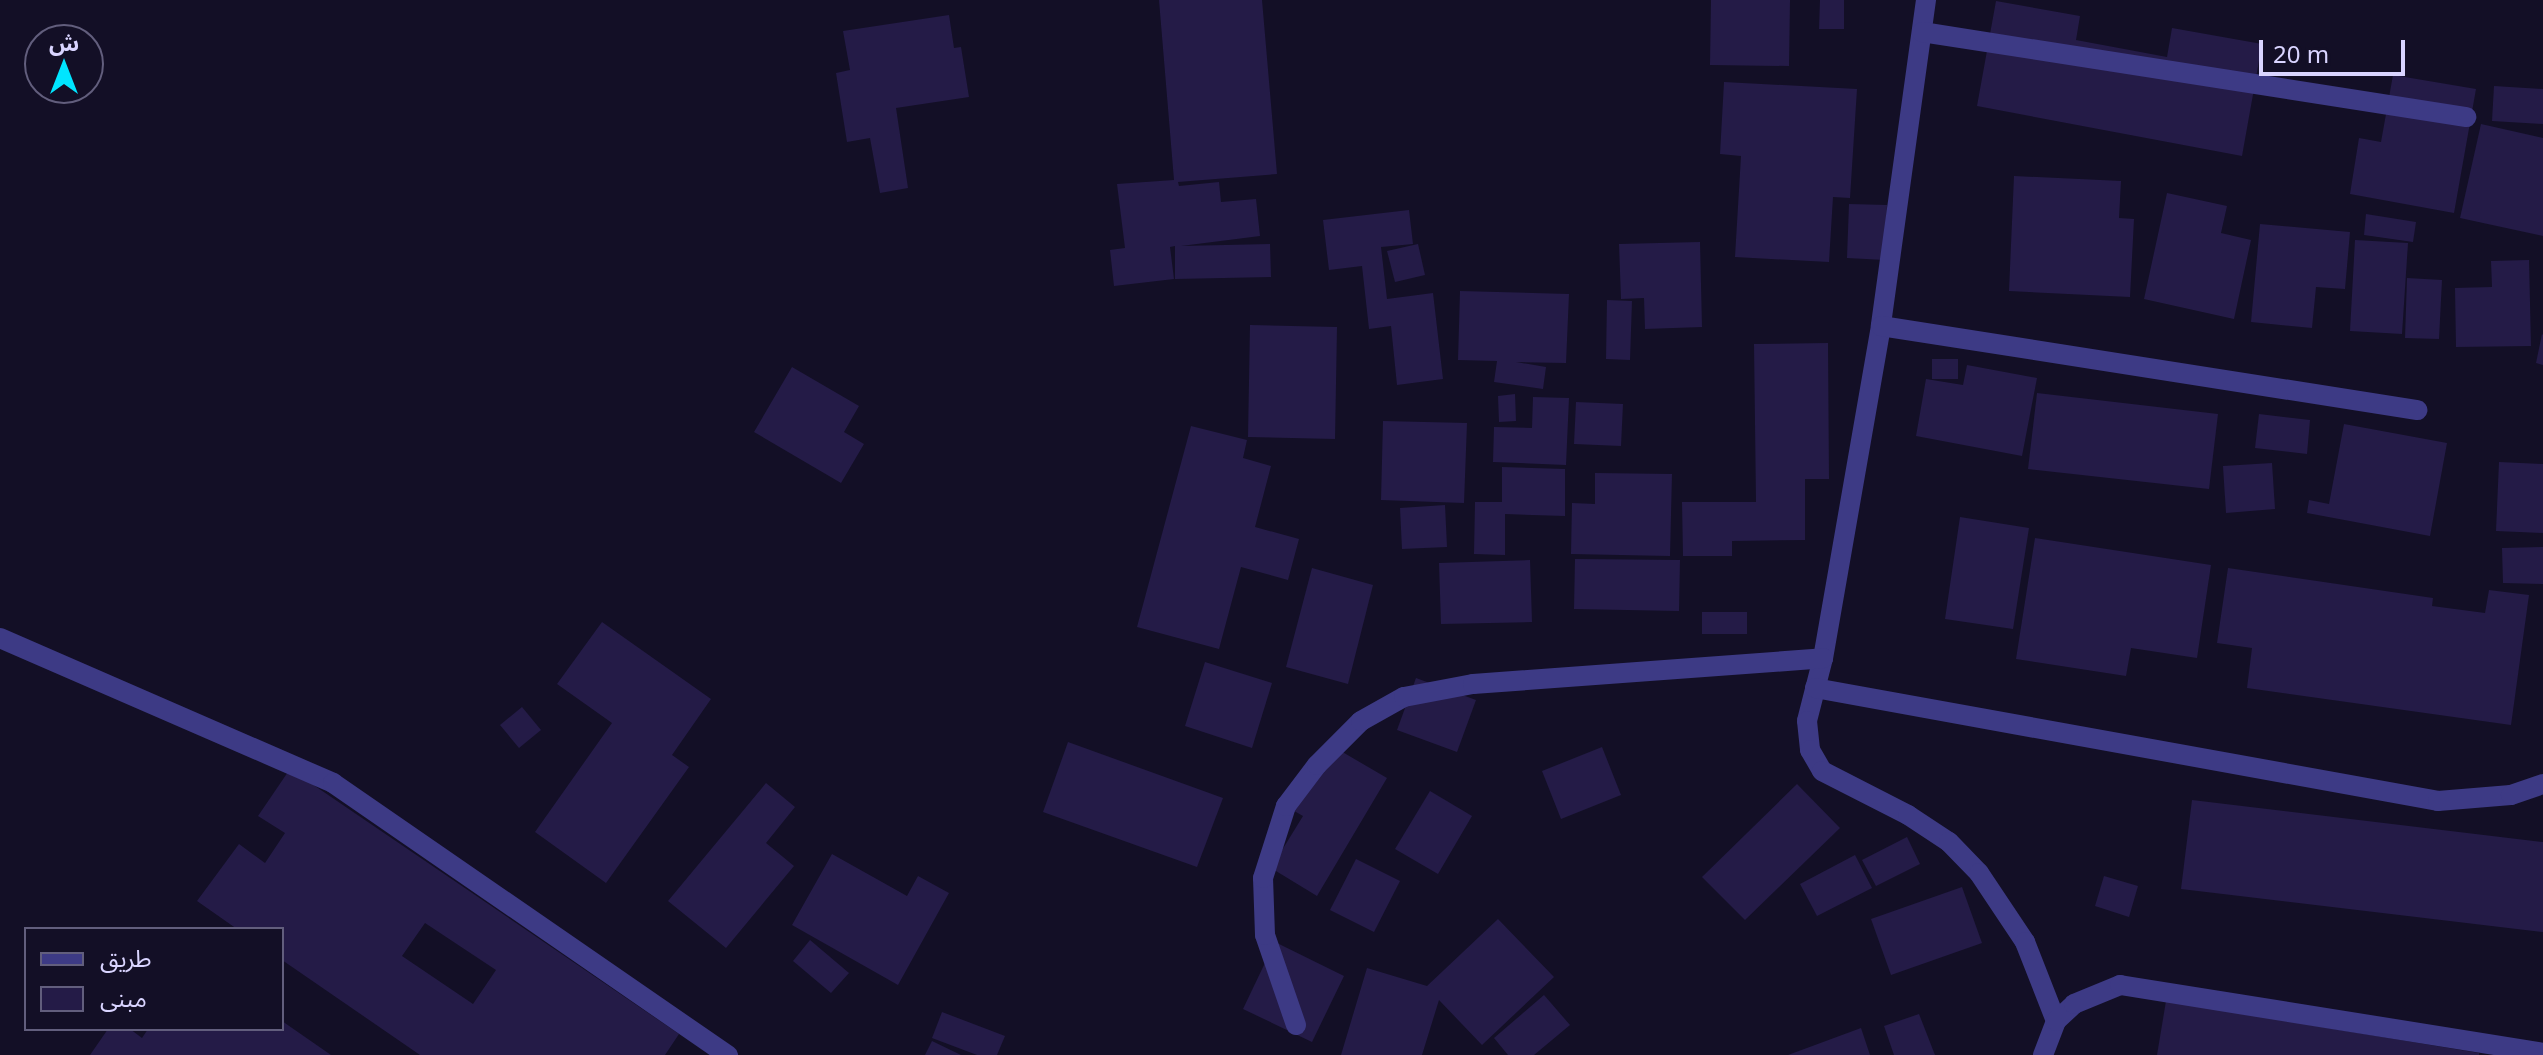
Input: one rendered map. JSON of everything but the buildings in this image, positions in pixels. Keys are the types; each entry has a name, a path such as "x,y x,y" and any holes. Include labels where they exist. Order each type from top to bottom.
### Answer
{"street":[{"path":"1926,0 1881,326 1823,658 1807,721 1810,750 1822,771 1908,815 1959,852 2025,942 2056,1021"},
{"path":"1922,32 2466,117"},
{"path":"1881,326 2417,410"},
{"path":"0,638 333,783 728,1055"},
{"path":"1296,1025 1265,935 1263,878 1286,806 1361,721 1404,697 1473,684 1823,658"},
{"path":"1815,688 2438,801 2511,795 2543,784"},
{"path":"2043,1055 2056,1021 2095,991 2120,985 2543,1053"}]}
